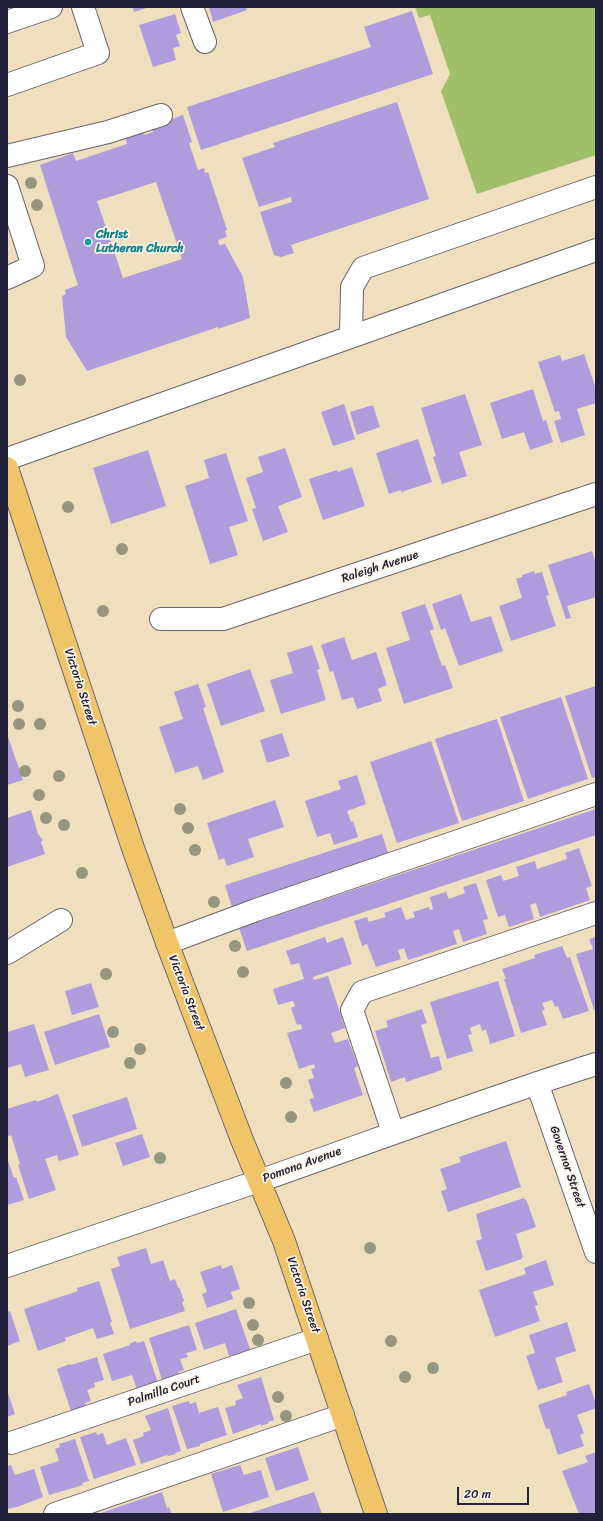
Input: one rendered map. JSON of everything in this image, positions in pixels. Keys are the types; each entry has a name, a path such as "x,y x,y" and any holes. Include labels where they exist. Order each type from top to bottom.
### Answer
{"main road":[{"name":"Victoria Street","path":"7,468 133,848 167,943 242,1140 284,1241 376,1514"}],"street":[{"path":"7,22 51,7"},
{"path":"7,85 98,53 82,7"},
{"path":"192,7 205,42"},
{"path":"7,156 108,132 161,115"},
{"path":"7,186 33,266 7,278"},
{"path":"351,336 352,287 363,268 596,187"},
{"path":"7,459 596,250"},
{"name":"Raleigh Avenue","path":"161,618 223,619 596,494"},
{"path":"167,943 256,910 596,794"},
{"path":"393,1132 352,1010 362,992 596,913"},
{"path":"7,953 61,920"},
{"name":"Pomona Avenue","path":"7,1266 259,1181 393,1132 596,1064"},
{"name":"Governor Street","path":"537,1083 596,1252"},
{"name":"Palmilla Court","path":"11,1443 317,1339"},
{"path":"55,1514 343,1415"}],"green space":[{"path":"415,7 596,7 596,155 477,194 441,91 450,74 430,15 419,18"}],"building":[{"path":"133,7 150,7 134,12"},
{"path":"209,7 246,7 247,10 213,22"},
{"path":"412,11 433,74 201,150 187,107 371,47 364,27"},
{"path":"175,14 181,33 176,35 180,46 173,48 176,60 153,67 139,25"},
{"path":"397,102 429,199 291,245 294,253 281,257 274,255 260,212 292,202 291,197 259,207 242,158 275,147 273,143"},
{"name":"Christ Lutheran Church","path":"183,115 192,142 189,143 198,170 204,168 205,173 208,172 227,230 225,231 227,237 218,240 219,245 225,244 243,277 250,318 218,329 218,327 87,371 66,337 62,296 66,294 65,290 78,285 40,165 73,153 76,161 127,144 125,135 143,129 145,135 153,132 151,126","holes":["156,182 182,259 123,278 97,201"]},
{"path":"584,354 596,389 596,403 577,409 585,435 561,443 554,421 561,419 559,411 555,412 538,362 560,355 562,361"},
{"path":"533,389 543,421 546,420 553,442 530,450 524,432 502,439 490,403"},
{"path":"465,394 482,445 459,452 467,476 442,484 433,457 436,456 421,408"},
{"path":"344,404 355,439 333,446 321,412"},
{"path":"373,405 380,427 357,435 350,412"},
{"path":"418,439 432,482 401,492 401,490 389,494 376,453"},
{"path":"285,448 302,497 278,506 288,532 263,541 252,509 256,508 246,478 263,472 258,457"},
{"path":"148,450 166,506 111,524 93,468"},
{"path":"226,453 248,521 229,527 238,555 210,564 185,486 209,478 204,460"},
{"path":"352,467 365,506 323,520 309,479"},
{"path":"592,551 596,564 596,597 567,606 571,618 566,619 548,565"},
{"path":"534,571 535,574 542,572 549,595 546,596 556,626 511,641 499,606 522,598 516,579 522,577 522,575"},
{"path":"461,594 471,622 491,616 503,651 459,666 445,628 441,630 432,604"},
{"path":"425,604 434,629 430,631 442,666 445,665 453,688 404,704 386,648 410,640 401,612"},
{"path":"344,637 352,660 376,652 387,685 378,689 382,701 357,709 353,697 342,700 333,671 330,672 321,645"},
{"path":"312,645 320,669 317,670 326,700 281,714 270,680 293,673 287,653"},
{"path":"250,669 265,711 221,726 207,684"},
{"path":"198,684 206,707 203,708 224,772 203,780 198,766 175,773 159,727 183,719 174,692"},
{"path":"596,686 596,777 592,778 565,696"},
{"path":"561,697 588,779 528,799 500,717"},
{"path":"497,719 524,801 462,821 435,739"},
{"path":"282,733 290,756 267,763 260,740"},
{"path":"7,734 23,780 7,785"},
{"path":"431,741 459,823 397,843 370,762"},
{"path":"357,775 366,804 347,811 351,822 353,821 358,837 334,845 330,833 317,837 305,801 341,789 338,781"},
{"path":"275,800 284,827 248,839 254,857 227,866 224,858 219,860 207,823"},
{"path":"596,809 596,835 247,951 239,928"},
{"path":"31,810 38,834 43,840 41,842 45,854 7,867 7,818"},
{"path":"382,834 389,856 232,907 225,885"},
{"path":"579,848 592,886 586,888 590,900 540,917 536,903 530,905 534,919 509,927 505,915 498,917 486,880 501,875 503,881 519,876 516,867 535,861 537,869 567,859 565,853"},
{"path":"476,883 488,919 483,920 487,934 463,942 459,929 453,931 457,944 408,960 404,948 398,950 401,959 376,967 367,944 362,946 354,921 367,917 369,922 386,917 384,913 401,907 406,920 415,917 413,912 429,907 430,910 433,909 430,897 446,892 449,899 465,893 463,887"},
{"path":"325,937 327,943 343,937 352,964 313,977 314,980 328,976 345,1028 331,1033 335,1043 348,1039 358,1066 354,1068 363,1095 314,1112 309,1099 314,1098 308,1080 314,1078 311,1069 315,1068 314,1064 299,1069 287,1033 302,1029 301,1024 297,1025 291,1008 295,1006 293,1001 278,1005 273,989 304,979 299,963 291,965 286,951"},
{"path":"596,937 596,1009 594,1010 576,954 593,949 589,939"},
{"path":"562,946 567,958 570,957 589,1011 563,1019 558,1006 555,1007 552,1000 542,1003 545,1010 542,1011 547,1025 521,1033 502,969 535,958 534,955"},
{"path":"498,981 515,1036 490,1044 486,1029 482,1031 480,1024 470,1028 472,1034 468,1035 473,1051 447,1059 430,1002"},
{"path":"91,983 99,1007 72,1015 65,991"},
{"path":"422,1009 427,1023 421,1025 431,1058 439,1056 442,1070 406,1082 405,1077 391,1082 375,1031 388,1027 386,1021"},
{"path":"99,1014 110,1047 55,1065 44,1032"},
{"path":"34,1024 49,1070 25,1077 21,1064 7,1068 7,1032"},
{"path":"58,1094 79,1155 59,1161 57,1155 45,1159 56,1190 29,1199 18,1165 20,1164 11,1135 8,1136 7,1132 7,1109 36,1100 37,1102"},
{"path":"127,1097 137,1129 82,1147 72,1115"},
{"path":"142,1134 150,1157 123,1166 115,1143"},
{"path":"506,1141 521,1187 448,1212 441,1191 447,1189 440,1169 461,1162 459,1157"},
{"path":"7,1158 14,1178 16,1177 24,1200 7,1205"},
{"path":"524,1198 525,1200 526,1199 536,1227 516,1234 523,1257 522,1259 486,1271 476,1241 482,1239 476,1214"},
{"path":"146,1248 151,1264 163,1260 170,1281 175,1279 184,1301 182,1302 185,1311 130,1329 111,1269 120,1266 117,1257"},
{"path":"546,1260 554,1285 533,1292 538,1305 535,1306 540,1321 495,1337 479,1290 526,1274 524,1268"},
{"path":"221,1265 222,1269 232,1265 240,1289 231,1292 233,1299 207,1308 202,1294 207,1292 200,1272"},
{"path":"99,1281 112,1322 110,1323 114,1334 97,1339 93,1328 65,1338 66,1341 38,1351 24,1309 78,1291 77,1288"},
{"path":"236,1309 251,1352 236,1357 235,1355 229,1356 225,1343 204,1350 195,1323"},
{"path":"10,1311 20,1341 7,1346 7,1312"},
{"path":"567,1322 576,1351 555,1358 563,1382 538,1390 526,1356 535,1353 529,1335"},
{"path":"189,1325 197,1350 186,1353 188,1357 180,1359 184,1370 178,1372 180,1377 163,1383 149,1338"},
{"path":"136,1341 137,1343 144,1341 158,1383 137,1390 132,1375 112,1381 103,1354 130,1345 129,1344"},
{"path":"97,1357 104,1380 94,1383 95,1387 87,1390 91,1401 85,1403 86,1406 71,1411 57,1369"},
{"path":"261,1377 274,1420 261,1426 261,1424 233,1434 225,1408 236,1405 235,1401 243,1398 237,1385"},
{"path":"589,1384 596,1403 596,1408 577,1415 584,1433 580,1435 584,1446 558,1455 549,1428 546,1429 538,1405 567,1395 566,1392"},
{"path":"7,1390 15,1414 7,1417"},
{"path":"189,1401 190,1404 196,1402 199,1413 218,1407 227,1435 200,1444 200,1446 187,1449 172,1406"},
{"path":"168,1408 181,1451 175,1453 176,1454 167,1455 141,1464 133,1440 144,1436 143,1433 151,1430 145,1416"},
{"path":"96,1432 97,1435 103,1433 107,1445 126,1438 136,1465 94,1479 80,1437"},
{"path":"75,1439 89,1481 82,1483 83,1485 49,1495 40,1467 59,1461 55,1449 60,1447 59,1444"},
{"path":"298,1447 309,1480 276,1491 265,1458"},
{"path":"596,1452 596,1512 590,1514 579,1514 562,1471 588,1462 585,1456"},
{"path":"11,1465 15,1475 34,1469 43,1497 17,1507 7,1509 7,1466"},
{"path":"240,1465 244,1475 261,1470 269,1497 223,1512 211,1474"},
{"path":"162,1492 167,1508 169,1507 171,1512 169,1514 98,1514"},
{"path":"314,1492 322,1514 247,1514"}],"place":[{"name":"Christ Lutheran Church","path":"88,242"}]}
